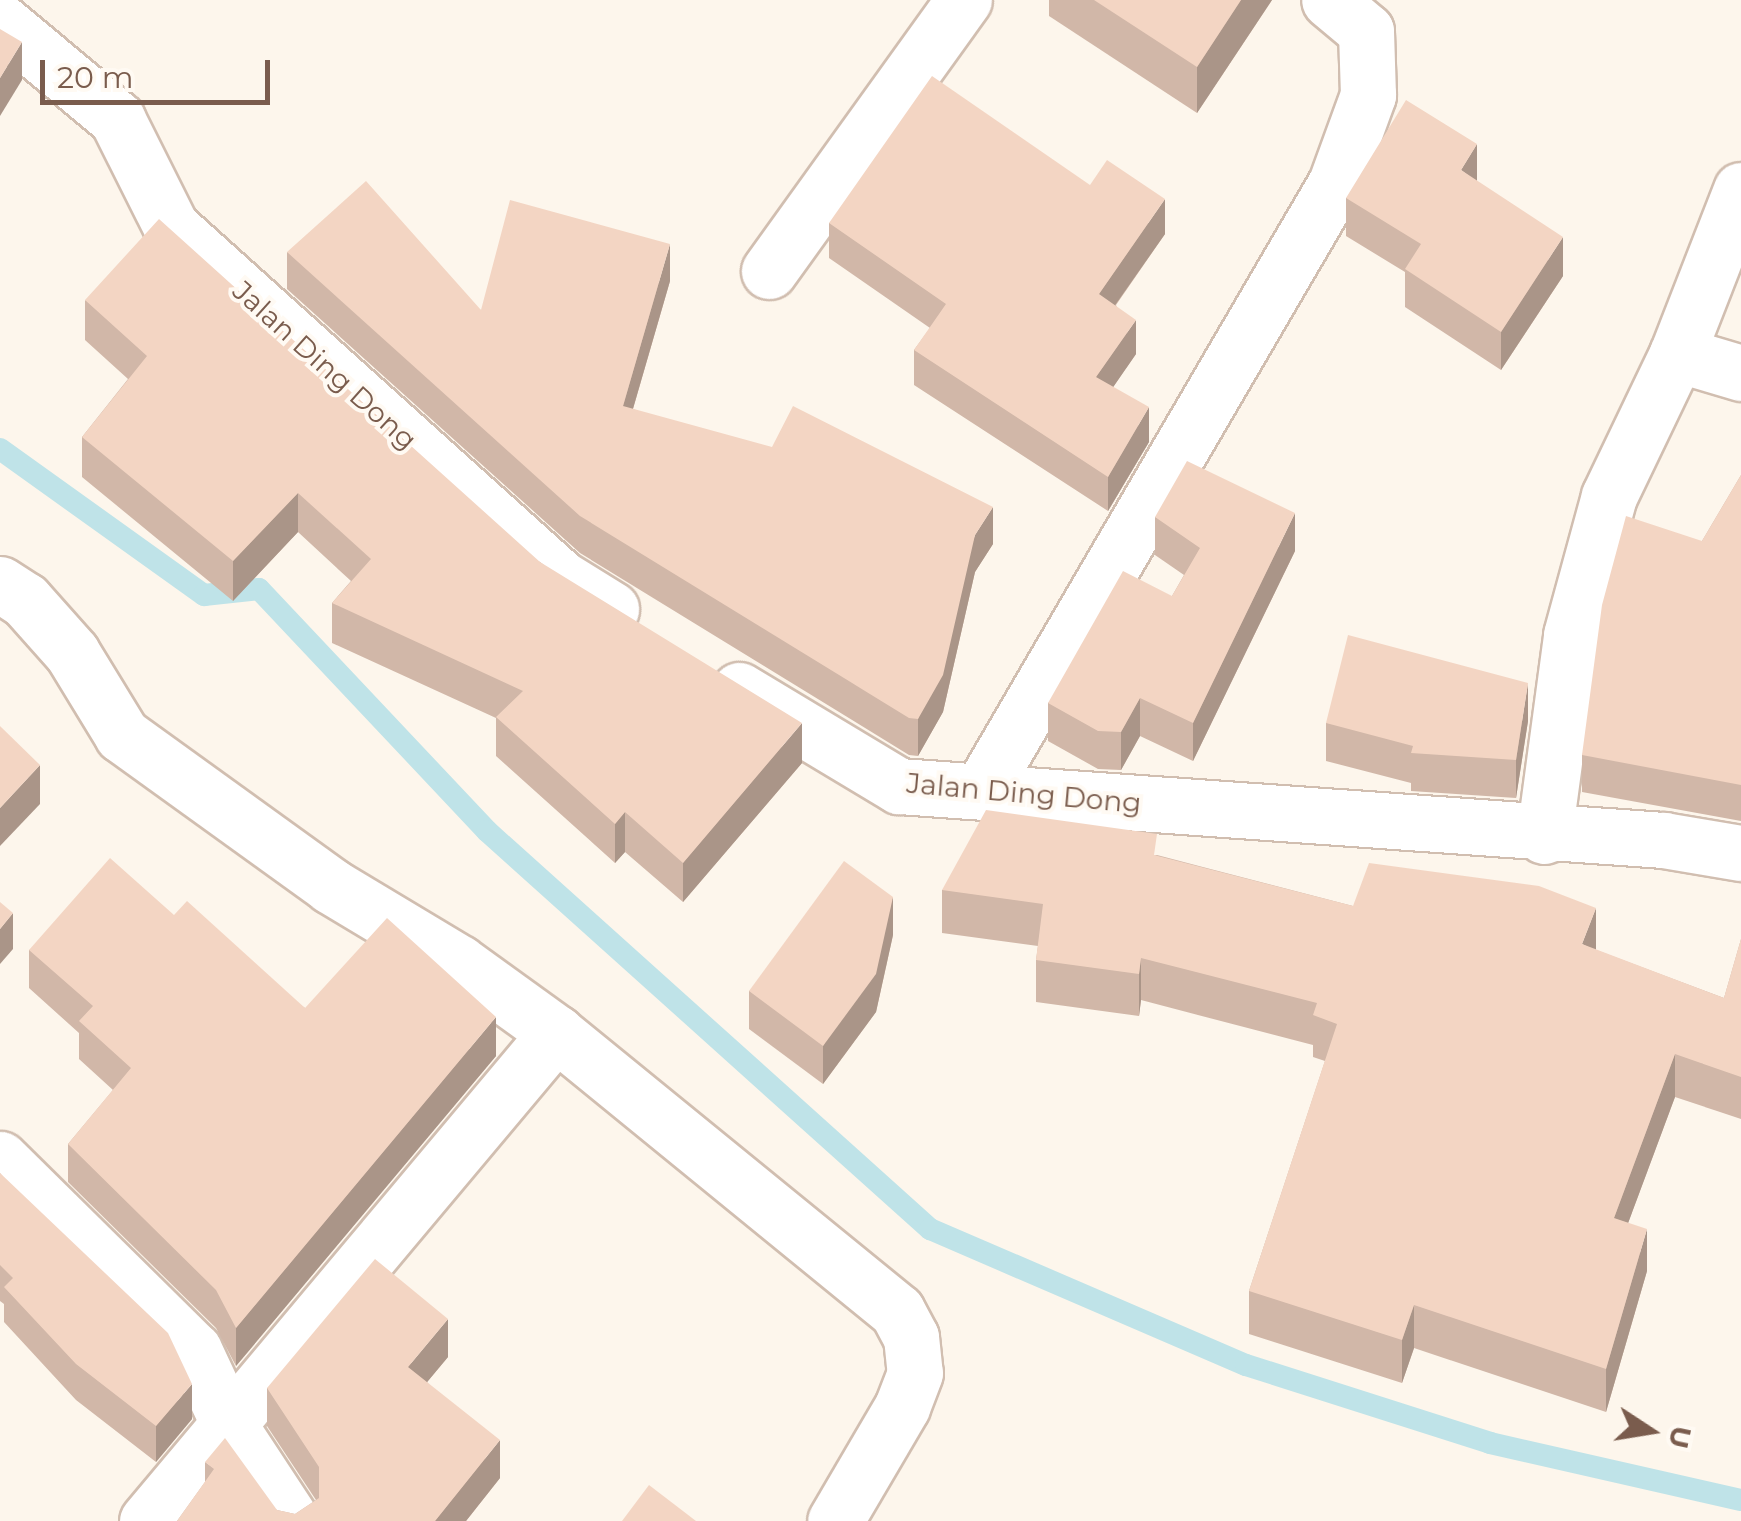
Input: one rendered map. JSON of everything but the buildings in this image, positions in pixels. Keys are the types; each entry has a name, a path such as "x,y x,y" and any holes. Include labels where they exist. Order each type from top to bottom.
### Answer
{"street":[{"path":"770,271 964,0"},
{"path":"982,789 1336,183 1368,95 1366,31 1329,0"},
{"name":"Jalan Ding Dong","path":"0,21 117,119 170,227 561,578 899,786 982,789 1544,836 1664,840 1741,853"},
{"path":"1544,836 1571,635 1609,496 1677,354 1741,190"},
{"path":"1677,354 1741,373"},
{"path":"0,584 25,600 72,653 122,735 331,886 458,963 556,1033 897,1310 911,1337 915,1373 836,1521"},
{"path":"147,1521 556,1033"},
{"path":"0,1159 194,1350 229,1425 292,1521"}],"waterway":[{"path":"0,449 204,595 259,589 487,831 930,1229 1246,1365 1490,1443 1741,1500"}]}
